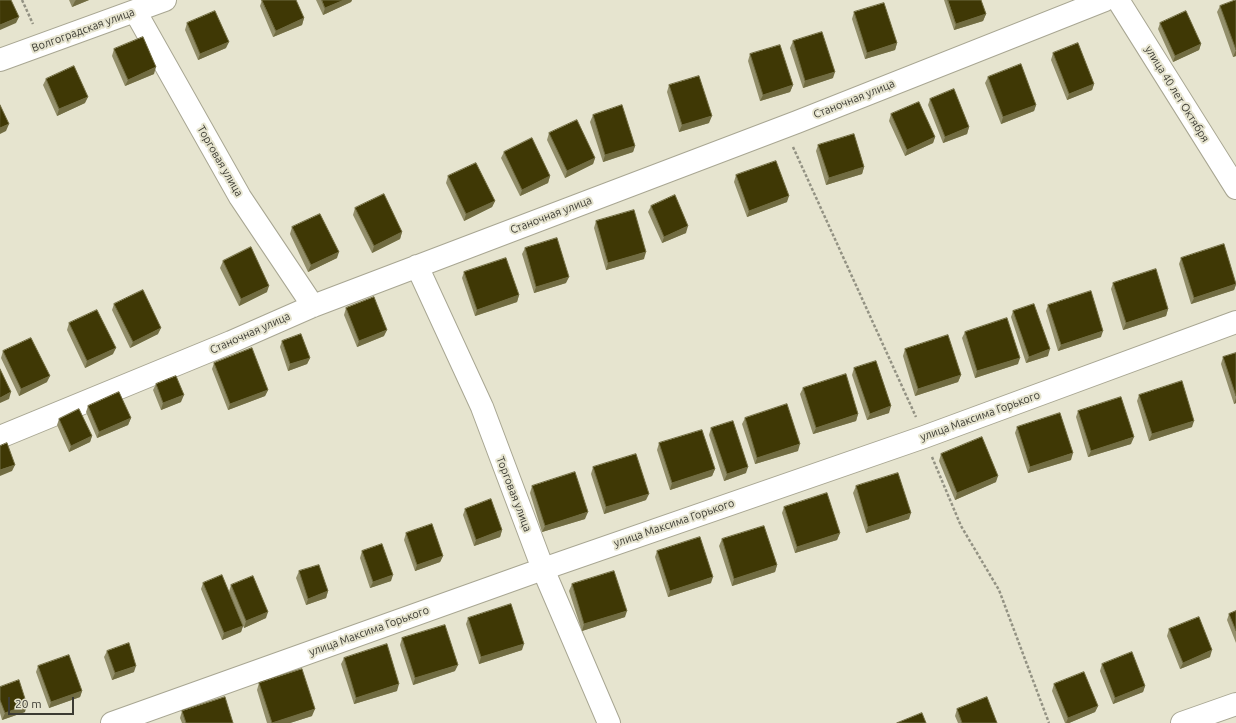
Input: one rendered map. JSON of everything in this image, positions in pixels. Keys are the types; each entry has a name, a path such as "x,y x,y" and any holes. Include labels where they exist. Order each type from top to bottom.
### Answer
{"street":[{"name":"Волгоградская улица","path":"0,60 165,0"},
{"name":"Станочная улица","path":"0,437 231,342 313,306 791,124 1105,0"},
{"name":"улица 40 лет Октября","path":"1118,0 1236,188"},
{"name":"Торговая улица","path":"135,12 240,197 313,306"},
{"name":"Торговая улица","path":"417,266 482,407 543,569 609,723"},
{"name":"улица Максима Горького","path":"112,723 543,569 924,437 1236,322"},
{"path":"1182,723 1236,704"}],"path":[{"path":"22,0 42,45"}],"building":[{"path":"0,0 11,0 19,17 0,25"},
{"path":"262,0 296,0 304,18 276,31"},
{"path":"322,0 344,0 325,8"},
{"path":"948,0 981,0 986,14 956,24"},
{"path":"1236,0 1236,50 1220,6"},
{"path":"884,3 897,43 867,53 854,12"},
{"path":"215,11 229,42 200,54 187,23"},
{"path":"1186,11 1201,44 1175,56 1160,23"},
{"path":"822,32 835,72 805,81 793,41"},
{"path":"143,37 156,67 128,80 114,49"},
{"path":"1078,43 1094,84 1069,94 1053,53"},
{"path":"780,45 793,85 763,95 750,54"},
{"path":"1021,64 1036,105 1003,117 988,77"},
{"path":"74,66 88,97 59,109 46,79"},
{"path":"699,76 712,116 682,125 669,85"},
{"path":"954,89 969,127 945,137 930,99"},
{"path":"919,102 935,137 907,150 891,114"},
{"path":"0,105 9,124 0,128"},
{"path":"622,105 635,146 605,155 593,115"},
{"path":"577,120 595,158 567,171 549,133"},
{"path":"854,134 864,167 829,178 818,145"},
{"path":"532,138 550,176 522,190 504,152"},
{"path":"776,161 789,196 749,211 736,175"},
{"path":"476,163 495,201 466,214 448,176"},
{"path":"384,194 402,232 374,246 355,208"},
{"path":"675,195 688,226 664,237 651,206"},
{"path":"634,210 646,252 608,263 596,221"},
{"path":"320,214 339,252 311,265 292,227"},
{"path":"557,238 569,277 536,287 525,248"},
{"path":"1224,244 1236,284 1194,298 1181,258"},
{"path":"251,247 269,286 241,299 223,261"},
{"path":"506,258 519,295 477,310 464,272"},
{"path":"1156,269 1168,309 1126,323 1113,283"},
{"path":"143,290 161,328 133,342 114,304"},
{"path":"1091,291 1103,331 1061,345 1048,305"},
{"path":"374,297 387,330 359,341 346,308"},
{"path":"1034,304 1050,349 1029,357 1013,311"},
{"path":"97,310 116,348 87,361 69,323"},
{"path":"1007,318 1020,358 977,371 965,332"},
{"path":"301,334 310,358 290,364 282,341"},
{"path":"948,335 961,375 918,389 905,349"},
{"path":"31,338 50,376 21,389 3,351"},
{"path":"252,348 268,390 230,404 214,363"},
{"path":"1236,353 1236,396 1223,357"},
{"path":"876,361 891,406 870,414 854,368"},
{"path":"0,369 11,392 0,398"},
{"path":"846,374 858,414 816,428 803,388"},
{"path":"176,376 184,395 163,403 156,384"},
{"path":"1182,381 1194,421 1152,434 1139,395"},
{"path":"119,392 131,418 99,432 88,406"},
{"path":"1121,397 1134,437 1091,451 1078,411"},
{"path":"787,404 800,444 757,458 745,418"},
{"path":"79,409 92,436 71,446 59,419"},
{"path":"1060,413 1073,453 1030,467 1017,427"},
{"path":"733,421 748,467 727,474 711,428"},
{"path":"702,430 715,469 672,483 659,443"},
{"path":"982,437 998,476 957,493 941,454"},
{"path":"7,443 15,465 0,470 0,446"},
{"path":"636,454 649,494 606,507 593,467"},
{"path":"575,472 588,512 545,526 532,486"},
{"path":"898,473 911,513 868,527 856,486"},
{"path":"827,493 840,533 797,547 784,507"},
{"path":"491,499 502,530 476,540 465,509"},
{"path":"432,524 443,556 417,565 406,533"},
{"path":"764,526 777,565 734,579 722,539"},
{"path":"700,537 713,577 670,591 657,551"},
{"path":"382,544 393,575 373,582 362,551"},
{"path":"319,565 328,591 308,599 299,571"},
{"path":"614,571 627,611 584,624 572,584"},
{"path":"222,575 243,626 224,633 203,583"},
{"path":"253,576 268,612 246,621 231,585"},
{"path":"511,604 524,644 481,657 468,618"},
{"path":"1236,611 1236,631 1229,614"},
{"path":"1199,617 1212,650 1183,663 1169,629"},
{"path":"445,625 458,665 415,678 402,638"},
{"path":"129,643 136,666 115,673 107,651"},
{"path":"387,644 399,684 356,698 344,658"},
{"path":"1132,652 1145,686 1115,698 1102,664"},
{"path":"69,655 82,691 51,702 38,666"},
{"path":"302,669 315,709 272,723 259,683"},
{"path":"1084,672 1098,706 1068,718 1054,684"},
{"path":"19,680 27,705 5,713 0,700 0,687"},
{"path":"225,697 233,723 186,723 182,711"},
{"path":"987,697 997,723 962,723 957,709"},
{"path":"922,713 926,723 897,723"}]}
